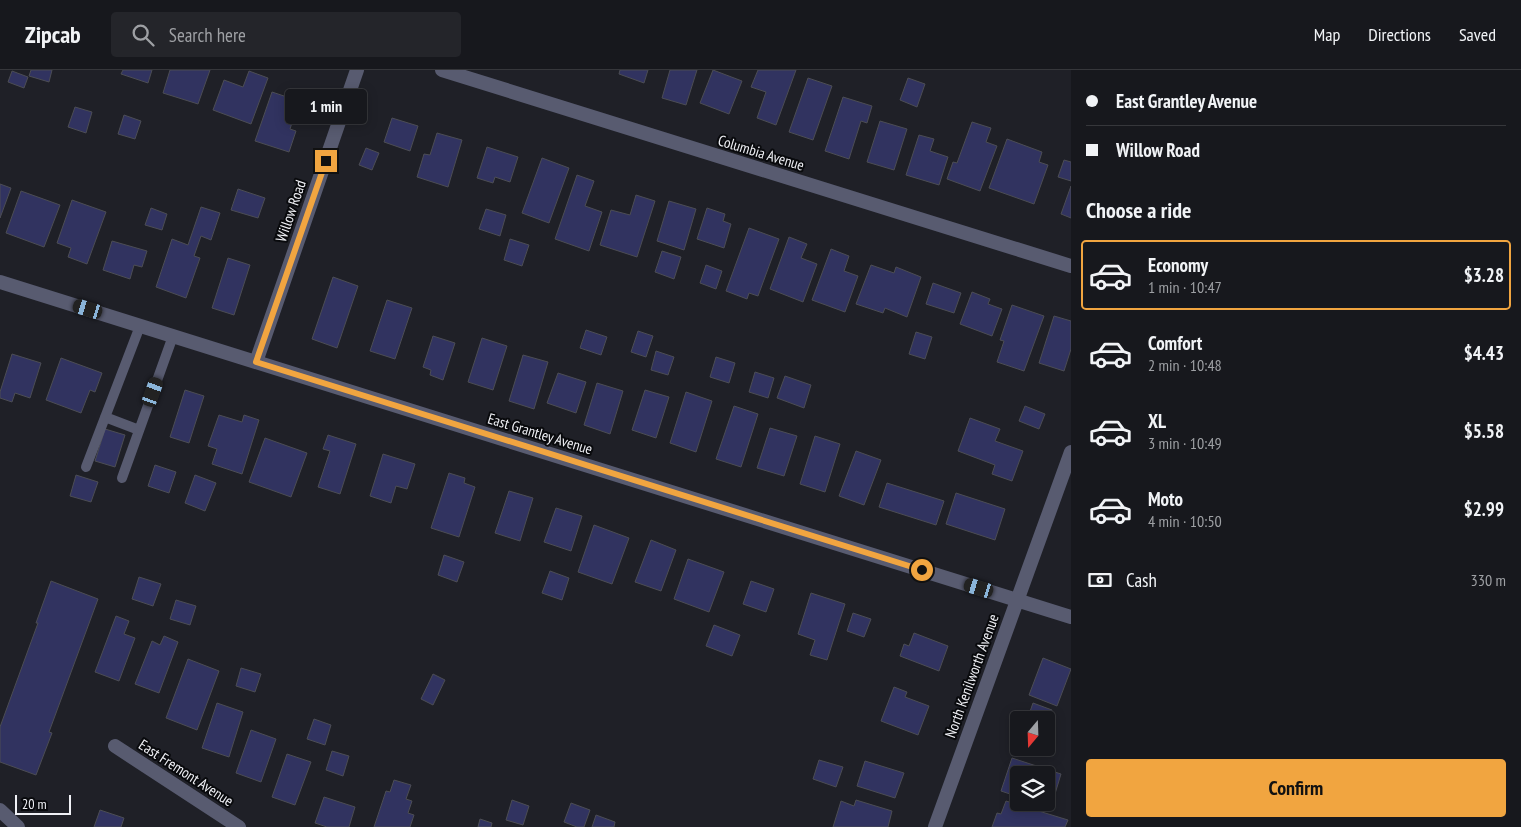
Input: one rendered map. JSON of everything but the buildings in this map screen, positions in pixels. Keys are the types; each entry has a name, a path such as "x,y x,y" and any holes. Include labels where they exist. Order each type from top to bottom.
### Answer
{"street":[{"name":"Willow Road","path":"256,362 357,70"},
{"name":"Columbia Avenue","path":"442,70 1071,266"},
{"name":"East Grantley Avenue","path":"0,282 1071,617"},
{"name":"North Kenilworth Avenue","path":"935,827 1071,452"},
{"name":"East Fremont Avenue","path":"115,746 238,827"},
{"path":"0,810 18,827"}],"lane":[{"path":"86,467 140,326"},
{"path":"122,478 173,336"},
{"path":"105,417 139,430"}],"route":[{"path":"326,161 256,362 922,570"}]}
